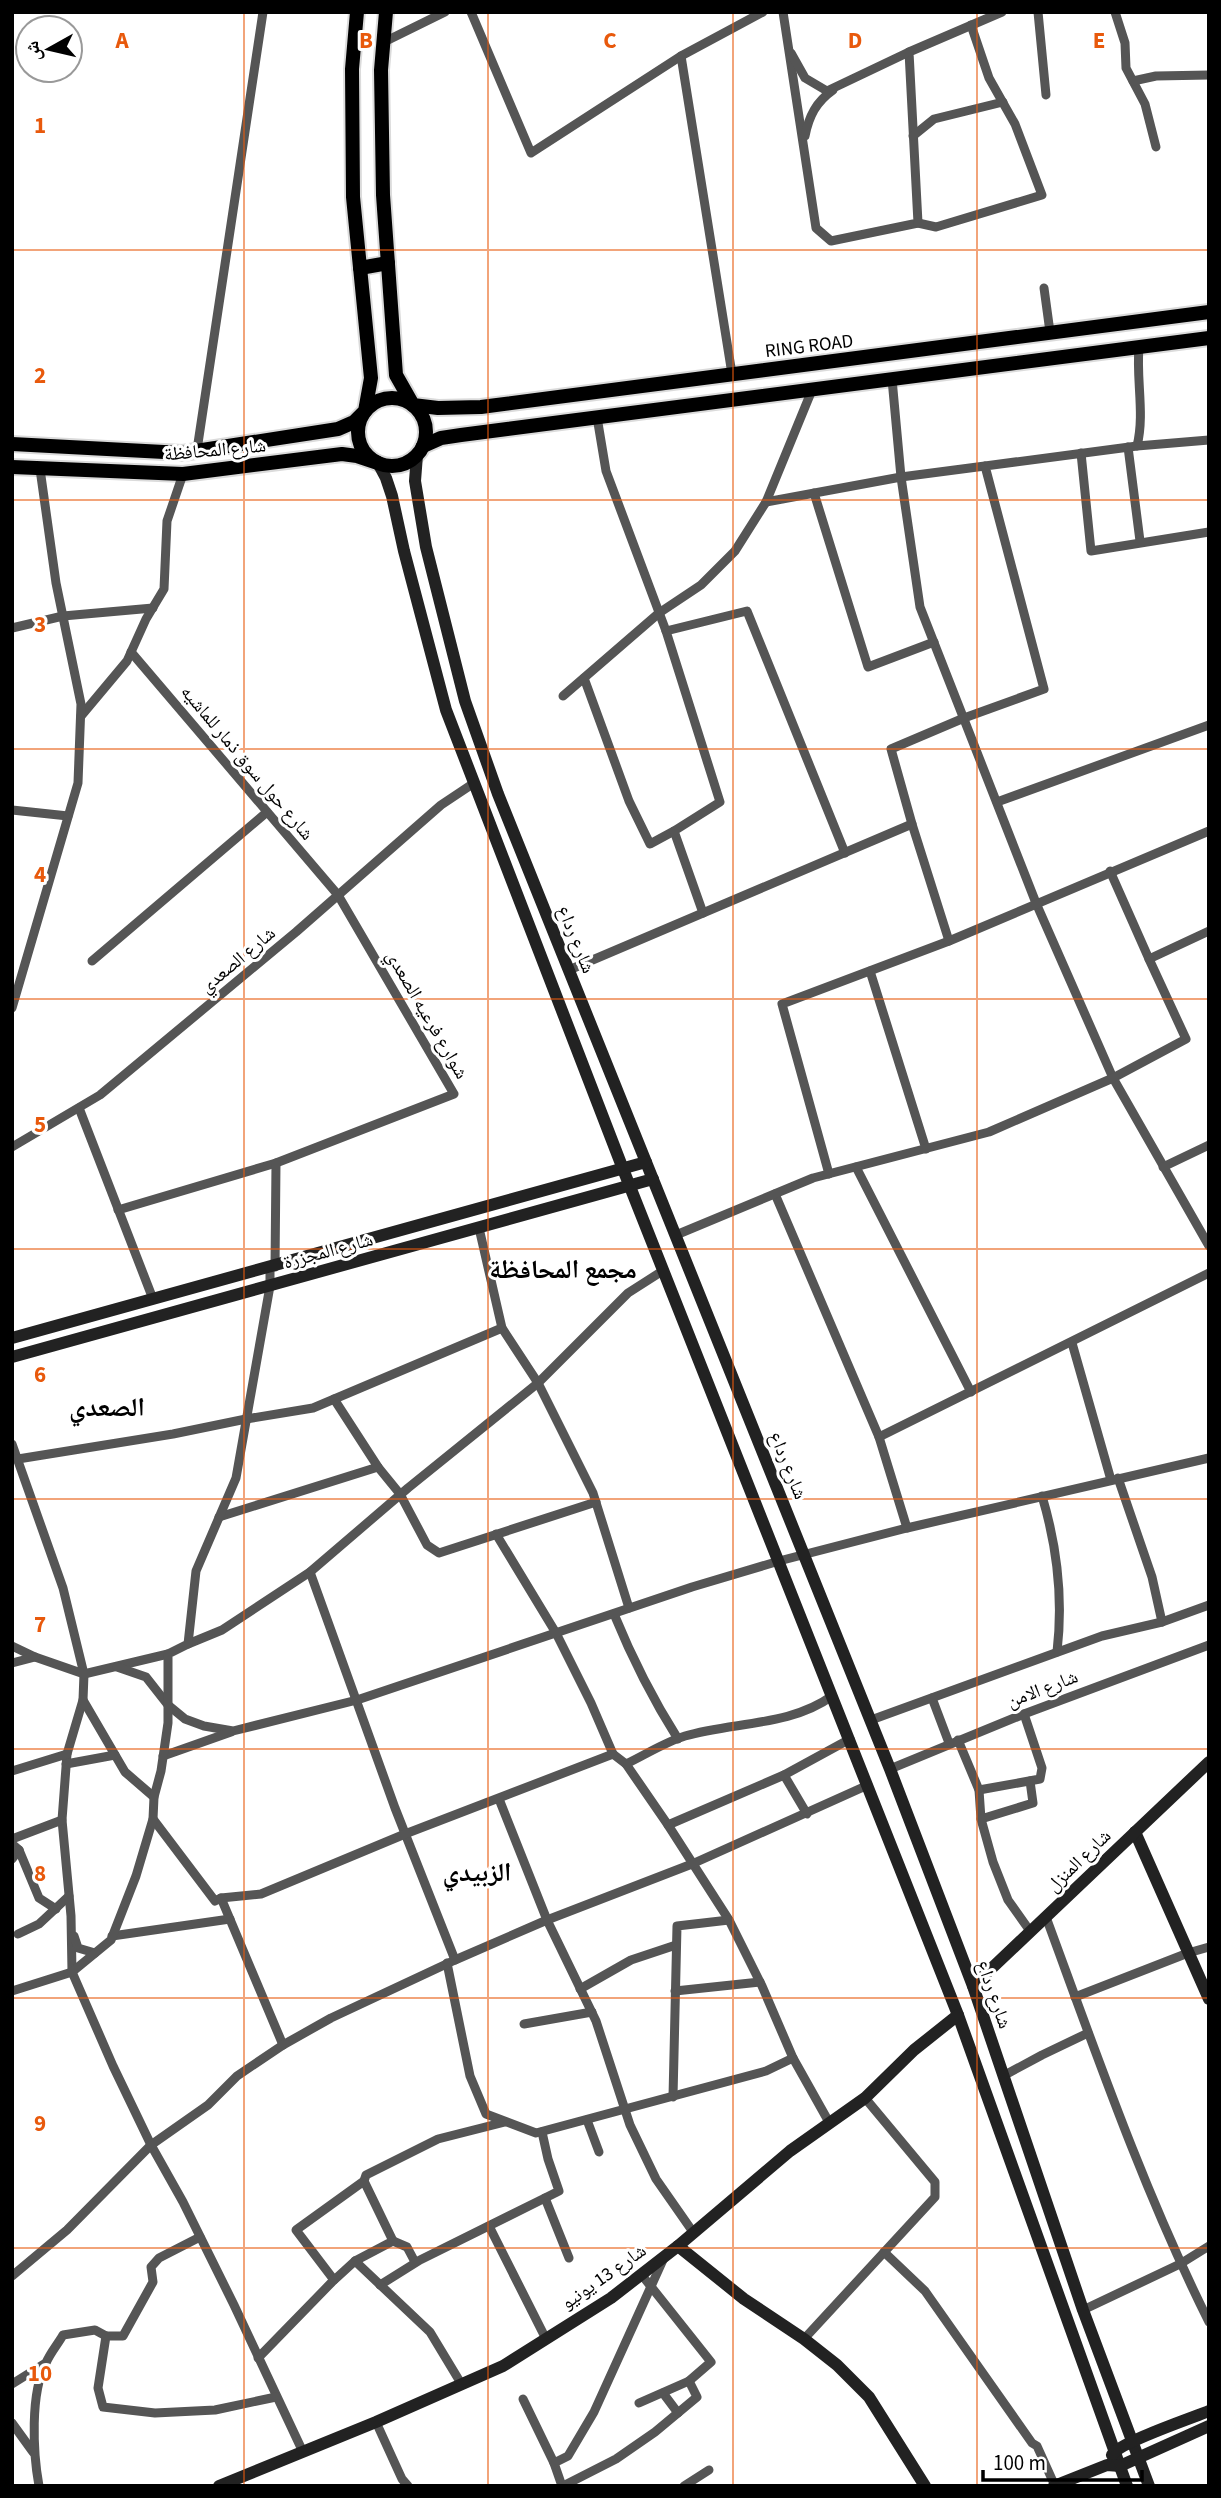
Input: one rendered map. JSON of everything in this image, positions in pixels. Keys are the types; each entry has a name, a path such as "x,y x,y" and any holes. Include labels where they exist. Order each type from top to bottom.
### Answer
{"main road":[{"path":"358,12 352,69 353,171 371,378 365,411 358,430 359,440 369,458 378,463 399,466 420,451 451,437 1209,338"},
{"path":"386,12 382,70 383,195 396,375 425,424 426,435 420,451"},
{"path":"360,268 388,263"},
{"name":"RING ROAD","path":"413,405 438,408 481,407 1209,312"},
{"path":"1054,332 1060,357"},
{"path":"365,411 383,399 404,400 413,405"},
{"name":"شارع المحافظة","path":"12,444 183,453 338,429 354,422 365,411"},
{"path":"103,471 105,450"},
{"name":"شارع رداع","path":"420,451 415,481 426,547 465,701 498,794 890,1769 973,1986 1083,2310 1149,2486"},
{"name":"شارع المحافظة","path":"12,467 183,474 342,454 378,463"},
{"name":"شارع رداع","path":"378,463 392,496 446,710 629,1186 958,2015 1114,2450 1113,2466 1127,2486"},
{"name":"شارع المجزرة","path":"12,1338 646,1162"},
{"name":"شارع المجزرة","path":"12,1357 653,1179"},
{"name":"شارع المنزل","path":"973,1986 1209,1762"},
{"path":"1135,1832 1209,2000"},
{"name":"شارع 13 يونيو","path":"219,2486 376,2422 503,2366 611,2298 678,2246 790,2151 865,2098 914,2050 958,2015"},
{"path":"678,2246 744,2299 804,2339 837,2365 869,2397 925,2486"},
{"path":"1114,2450 1209,2411"},
{"path":"1055,2486 1139,2458 1209,2426"}],"street":[{"path":"197,450 263,12"},
{"path":"384,42 445,12"},
{"path":"471,12 531,153 681,55 763,12"},
{"path":"783,12 816,228 831,241 918,223 936,227 1042,195 1015,124 989,78 971,25"},
{"path":"788,46 805,78 827,91 1002,12"},
{"path":"1038,12 1046,96"},
{"path":"1115,12 1125,43 1126,68 1145,104 1156,147"},
{"path":"909,52 918,223"},
{"path":"681,55 732,374"},
{"path":"1133,81 1156,76 1209,75"},
{"path":"803,145 808,118 822,98 838,86"},
{"path":"913,136 934,119 1003,102"},
{"path":"1044,288 1054,332"},
{"path":"1139,347 1137,368 1142,429 1133,446 1140,541"},
{"path":"891,379 901,477 920,607 1036,902 1113,1078 1209,1246"},
{"path":"563,696 659,613 702,585 736,551 766,502 812,390"},
{"path":"584,678 629,801 650,844 720,802 666,631 606,471 597,417"},
{"path":"766,502 901,477 1133,446 1209,440"},
{"path":"1081,453 1091,551 1209,532"},
{"path":"949,941 891,749 964,718 1044,689 985,466"},
{"path":"12,1008 78,783 81,704 63,616 40,468"},
{"path":"81,716 127,661 164,589 167,521 183,474"},
{"path":"814,493 868,667 934,642"},
{"path":"12,628 63,616 153,608"},
{"path":"666,631 747,611 845,853"},
{"name":"شارع حول سوق ذمار للماشيه","path":"131,652 338,895"},
{"path":"997,802 1209,725"},
{"name":"شارع الصعدي","path":"12,1147 100,1096 338,895 441,804 474,783"},
{"path":"12,810 68,816"},
{"path":"92,961 267,812"},
{"path":"569,970 912,824"},
{"path":"674,831 703,913"},
{"path":"829,1174 782,1004 949,941 1209,831"},
{"path":"676,1235 829,1174 989,1132 1113,1078 1186,1039 1110,872"},
{"name":"شوارع فرعيه الصعدي","path":"118,1210 276,1163 454,1094 338,895"},
{"path":"1149,959 1209,931"},
{"path":"870,971 926,1149"},
{"path":"79,1108 153,1300"},
{"path":"1163,1167 1209,1144"},
{"path":"188,1644 196,1571 236,1478 270,1286 276,1163"},
{"path":"856,1167 971,1392"},
{"path":"775,1194 879,1437 907,1528"},
{"path":"480,1228 502,1328 538,1383 596,1502 629,1608"},
{"path":"12,1646 84,1674 168,1654 222,1630 310,1572 400,1494 538,1383 628,1293 664,1270"},
{"path":"879,1437 1209,1273"},
{"path":"18,1459 313,1408 502,1328"},
{"path":"1072,1343 1115,1479 1152,1577 1162,1622"},
{"path":"334,1399 378,1467 400,1494 427,1545 439,1553 596,1502"},
{"path":"12,1444 64,1588 84,1674 83,1700 66,1759 62,1820 72,1972 150,2145 200,2237 303,2452"},
{"path":"163,1756 233,1731 357,1700 779,1560 1209,1458"},
{"path":"219,1517 378,1467"},
{"path":"1042,1496 1048,1514 1060,1606 1057,1652"},
{"path":"496,1534 556,1633 613,1754 626,1764 729,1920 793,2058 830,2124"},
{"path":"310,1572 451,1962 470,2076 486,2114 536,2133 542,2132 766,2071 793,2058"},
{"path":"871,1720 1102,1636 1162,1622 1209,1605"},
{"path":"614,1614 639,1674 678,1739"},
{"name":"شارع الامن","path":"890,1769 954,1741 1209,1645"},
{"path":"12,1991 72,1972 112,1936 136,1876 153,1819 168,1705 168,1654"},
{"path":"12,1663 35,1657"},
{"path":"117,1667 146,1677 168,1705 185,1719 204,1726 233,1731"},
{"path":"626,1764 678,1739 782,1717 818,1706 832,1696"},
{"path":"932,1698 979,1790 981,1819 993,1862 1008,1900 1030,1931"},
{"path":"83,1700 125,1772 154,1797"},
{"path":"979,1790 1040,1779 1042,1768 1024,1714"},
{"path":"668,1825 784,1775 850,1739"},
{"path":"153,1819 215,1901 261,1894 613,1754"},
{"path":"12,1772 66,1759 115,1755"},
{"path":"784,1775 807,1814"},
{"path":"981,1819 1033,1803 1030,1781"},
{"path":"12,2276 67,2230 150,2145 208,2105 237,2076 283,2045 331,2018 451,1962 547,1920 692,1864 868,1785"},
{"path":"499,1799 547,1920 592,2012 630,2125 656,2179 693,2232"},
{"path":"15,1844 62,1820"},
{"path":"12,1859 15,1844"},
{"path":"15,1844 39,1898 55,1909"},
{"path":"18,1934 39,1924 69,1896"},
{"path":"221,1898 283,2045"},
{"path":"1046,1917 1088,2034 1180,2264 1209,2322"},
{"path":"112,1936 230,1919"},
{"path":"673,2097 677,1926 729,1920"},
{"path":"71,1931 78,1948 95,1953"},
{"path":"580,1989 632,1960 676,1945"},
{"path":"1075,1997 1209,1947"},
{"path":"675,1991 760,1982"},
{"path":"524,2024 592,2012"},
{"path":"1003,2076 1088,2034"},
{"path":"804,2339 935,2197 935,2182 865,2098"},
{"path":"587,2120 599,2152"},
{"path":"334,2280 296,2230 364,2181 366,2175 438,2139 507,2122"},
{"path":"380,2285 415,2262 559,2191 542,2132"},
{"path":"364,2181 393,2241 407,2247 415,2262"},
{"path":"545,2198 569,2258"},
{"path":"489,2226 545,2339"},
{"path":"38,2486 33,2452 36,2401 44,2364 63,2335 94,2330 106,2336 123,2336 153,2282 151,2267 159,2258 200,2237"},
{"path":"258,2358 355,2261 393,2241"},
{"path":"1083,2310 1180,2264 1209,2246"},
{"path":"884,2252 925,2291 1032,2443 1037,2446 1055,2486"},
{"path":"555,2463 568,2456 594,2412 664,2257"},
{"path":"355,2261 430,2332 462,2385"},
{"path":"639,2403 689,2381 711,2362 641,2274"},
{"path":"106,2336 98,2388 103,2407 155,2413 215,2410 276,2397"},
{"path":"12,2384 44,2364"},
{"path":"523,2399 555,2463 563,2486 616,2459 678,2413 697,2397 689,2381"},
{"path":"663,2393 678,2413"},
{"path":"376,2422 402,2479 408,2486"},
{"path":"13,2427 33,2452"},
{"path":"684,2486 709,2470"}],"district":[{"name":"مجمع المحافظة","path":"563,1269"},
{"name":"الصعدي","path":"107,1407"},
{"name":"الزبيدي","path":"477,1872"}]}
